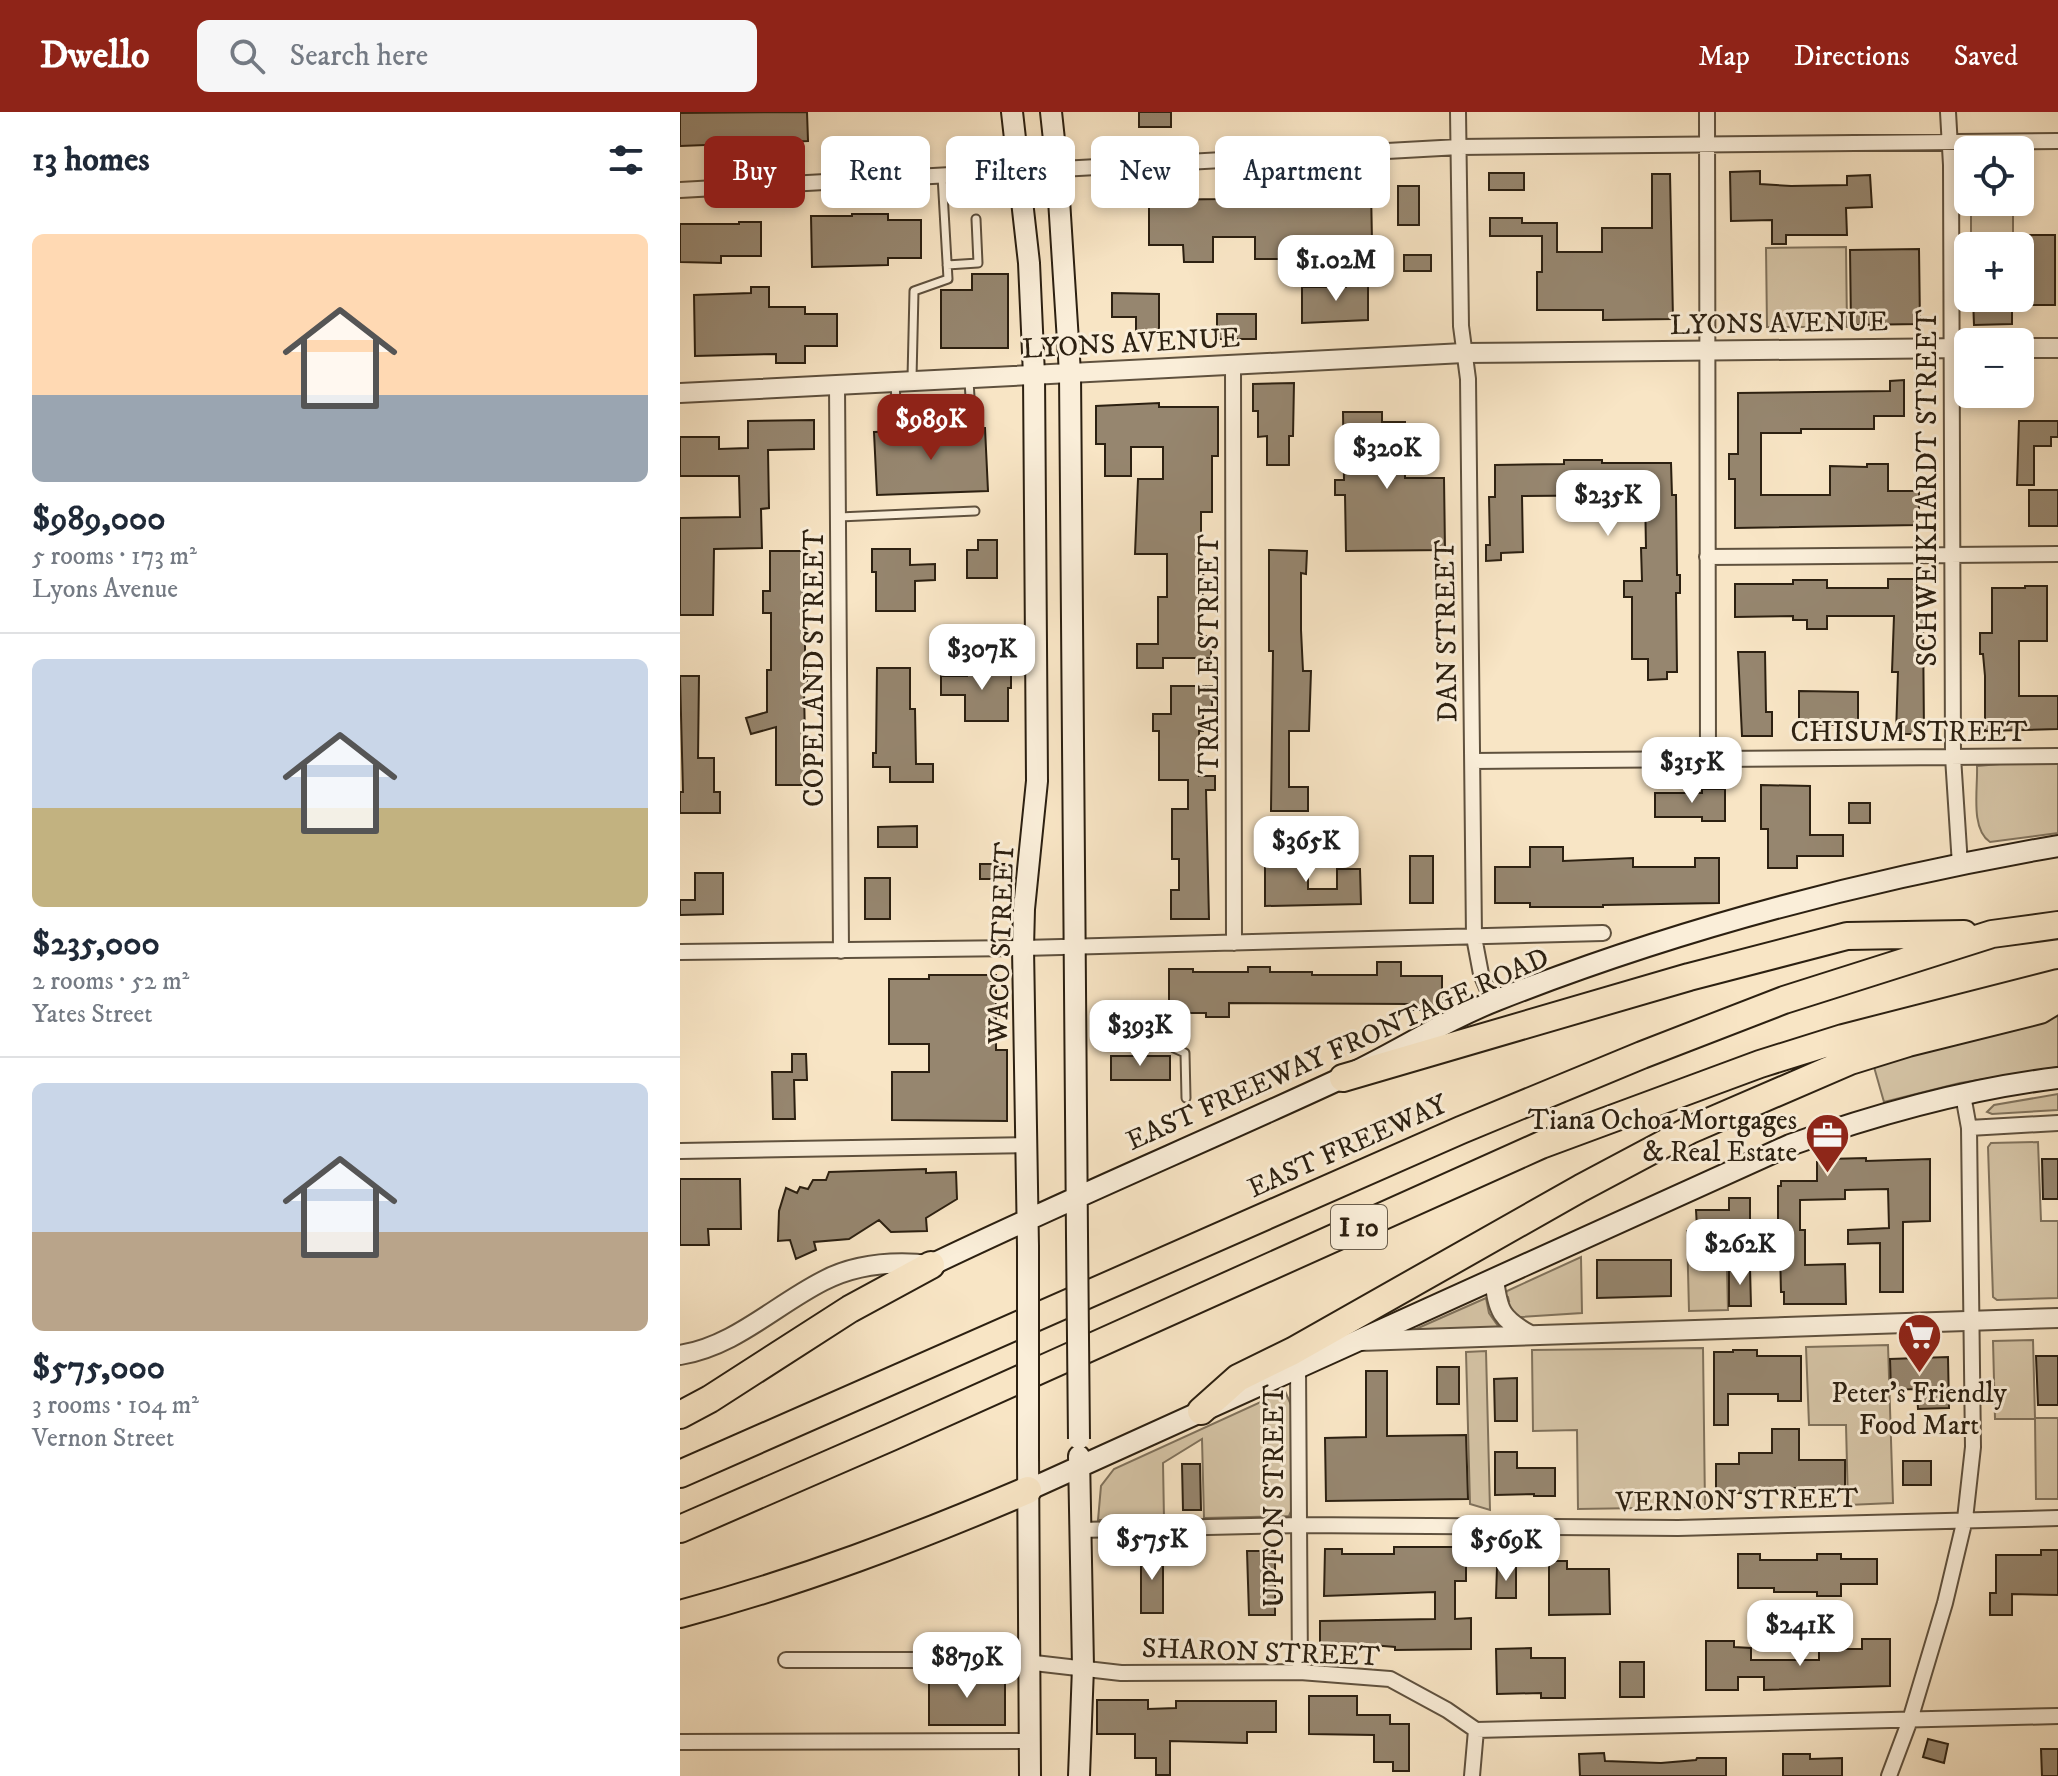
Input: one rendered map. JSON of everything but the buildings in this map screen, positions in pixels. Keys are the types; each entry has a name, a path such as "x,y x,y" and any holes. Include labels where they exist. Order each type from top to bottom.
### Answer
{"highway":[{"name":"EAST FREEWAY","path":"680,1474 1461,1130 1642,1055 1784,1000 1992,934 2058,925"},
{"path":"1343,1078 1674,982 1847,936 1992,934"},
{"name":"I 10","path":"680,1529 906,1431 1541,1145 1760,1064 1843,1038 2058,983"},
{"path":"1201,1411 1238,1378 1293,1351 1690,1130 1850,1061 2040,1010 2058,999"},
{"path":"680,1415 850,1309 931,1265"},
{"path":"680,1614 796,1581 905,1542 1028,1490"}],"main road":[{"name":"WACO STREET","path":"1012,112 1015,136"},
{"path":"1051,112 1054,136"},
{"name":"WACO STREET","path":"1024,208 1034,375 1037,781 1023,948 1028,1218 1030,1776"},
{"path":"1060,208 1070,373 1083,1667 1079,1776"},
{"path":"1036,657 1072,657"},
{"name":"EAST FREEWAY FRONTAGE ROAD","path":"931,1265 1028,1218 1343,1078 1493,1002 1592,964 1823,897 2058,846"},
{"path":"1028,1490 1790,1145 1856,1121 1963,1095 2058,1078"}],"street":[{"name":"DAN STREET","path":"1458,112 1461,326 1468,379 1474,937 1481,974 1493,1002"},
{"path":"1707,112 1708,757"},
{"name":"SCHWEIKHARDT STREET","path":"1948,112 1959,328"},
{"path":"1075,167 1459,147 2058,141"},
{"path":"680,190 946,176"},
{"name":"LYONS AVENUE","path":"680,393 1464,353 1954,348"},
{"path":"2034,348 2058,348"},
{"name":"TRALLE STREET","path":"1233,365 1234,943"},
{"name":"COPELAND STREET","path":"837,385 841,951"},
{"name":"SCHWEIKHARDT STREET","path":"1957,408 1951,555 1953,757 1960,865"},
{"path":"1707,557 2058,554"},
{"name":"CHISUM STREET","path":"1473,761 2058,756"},
{"path":"680,952 1023,948 1603,933"},
{"path":"1889,1776 1910,1720 1945,1603 1965,1519 1973,1447 1969,1128 1963,1095"},
{"path":"1969,1128 2058,1123"},
{"path":"680,1151 1027,1145"},
{"path":"680,1355 701,1351 736,1336 824,1280 875,1264 897,1261 931,1265"},
{"path":"1494,1279 1497,1300 1504,1317 1530,1335"},
{"path":"1357,1341 2058,1318"},
{"name":"UPTON STREET","path":"1298,1367 1300,1672"},
{"name":"VERNON STREET","path":"1080,1530 1299,1525 1678,1528 2058,1518"},
{"name":"SHARON STREET","path":"786,1660 1008,1660 1121,1673 1300,1672 1390,1679 1447,1710 1476,1730"},
{"path":"1472,1776 1476,1730 2058,1716"},
{"path":"680,1742 1029,1741"}],"lane":[{"path":"942,176 948,279 914,291 897,417 971,413 968,378"},
{"path":"947,265 978,263 976,219"},
{"path":"839,517 975,511"},
{"path":"1174,1048 1185,1053 1186,1098"}],"shaded area":[{"path":"1971,216 2013,216 2013,232 1971,232"},
{"path":"1846,247 1847,327 1767,327 1766,248"},
{"path":"2058,761 2058,833 1990,842 1984,836 1977,818 1977,766"},
{"path":"2058,1016 2058,1067 1960,1083 1884,1102 1874,1067 1946,1042"},
{"path":"2058,1094 2058,1110 1987,1112 1994,1105"},
{"path":"2038,1142 2041,1221 2058,1221 2058,1298 1997,1300 1993,1297 1988,1147 1991,1143"},
{"path":"1726,1230 1728,1310 1689,1311 1687,1231"},
{"path":"1581,1257 1582,1313 1520,1319 1512,1314 1505,1301 1509,1301 1505,1296 1507,1291"},
{"path":"1486,1298 1498,1331 1409,1332"},
{"path":"2033,1340 2035,1418 2058,1418 2058,1499 2036,1499 2035,1419 1995,1419 1993,1341"},
{"path":"1888,1345 1893,1503 1848,1505 1846,1425 1809,1425 1806,1347"},
{"path":"1703,1348 1705,1507 1578,1509 1577,1430 1533,1431 1532,1350"},
{"path":"1486,1351 1490,1510 1470,1504 1466,1352"},
{"path":"1285,1391 1291,1405 1292,1509 1289,1516 1204,1518 1202,1439 1163,1463 1164,1519 1098,1520 1101,1486 1114,1469"}],"place":[{"name":"Tiana Ochoa Mortgages & Real Estate","path":"1828,1174"},
{"name":"Peter's Friendly Food Mart","path":"1919,1374"}]}
